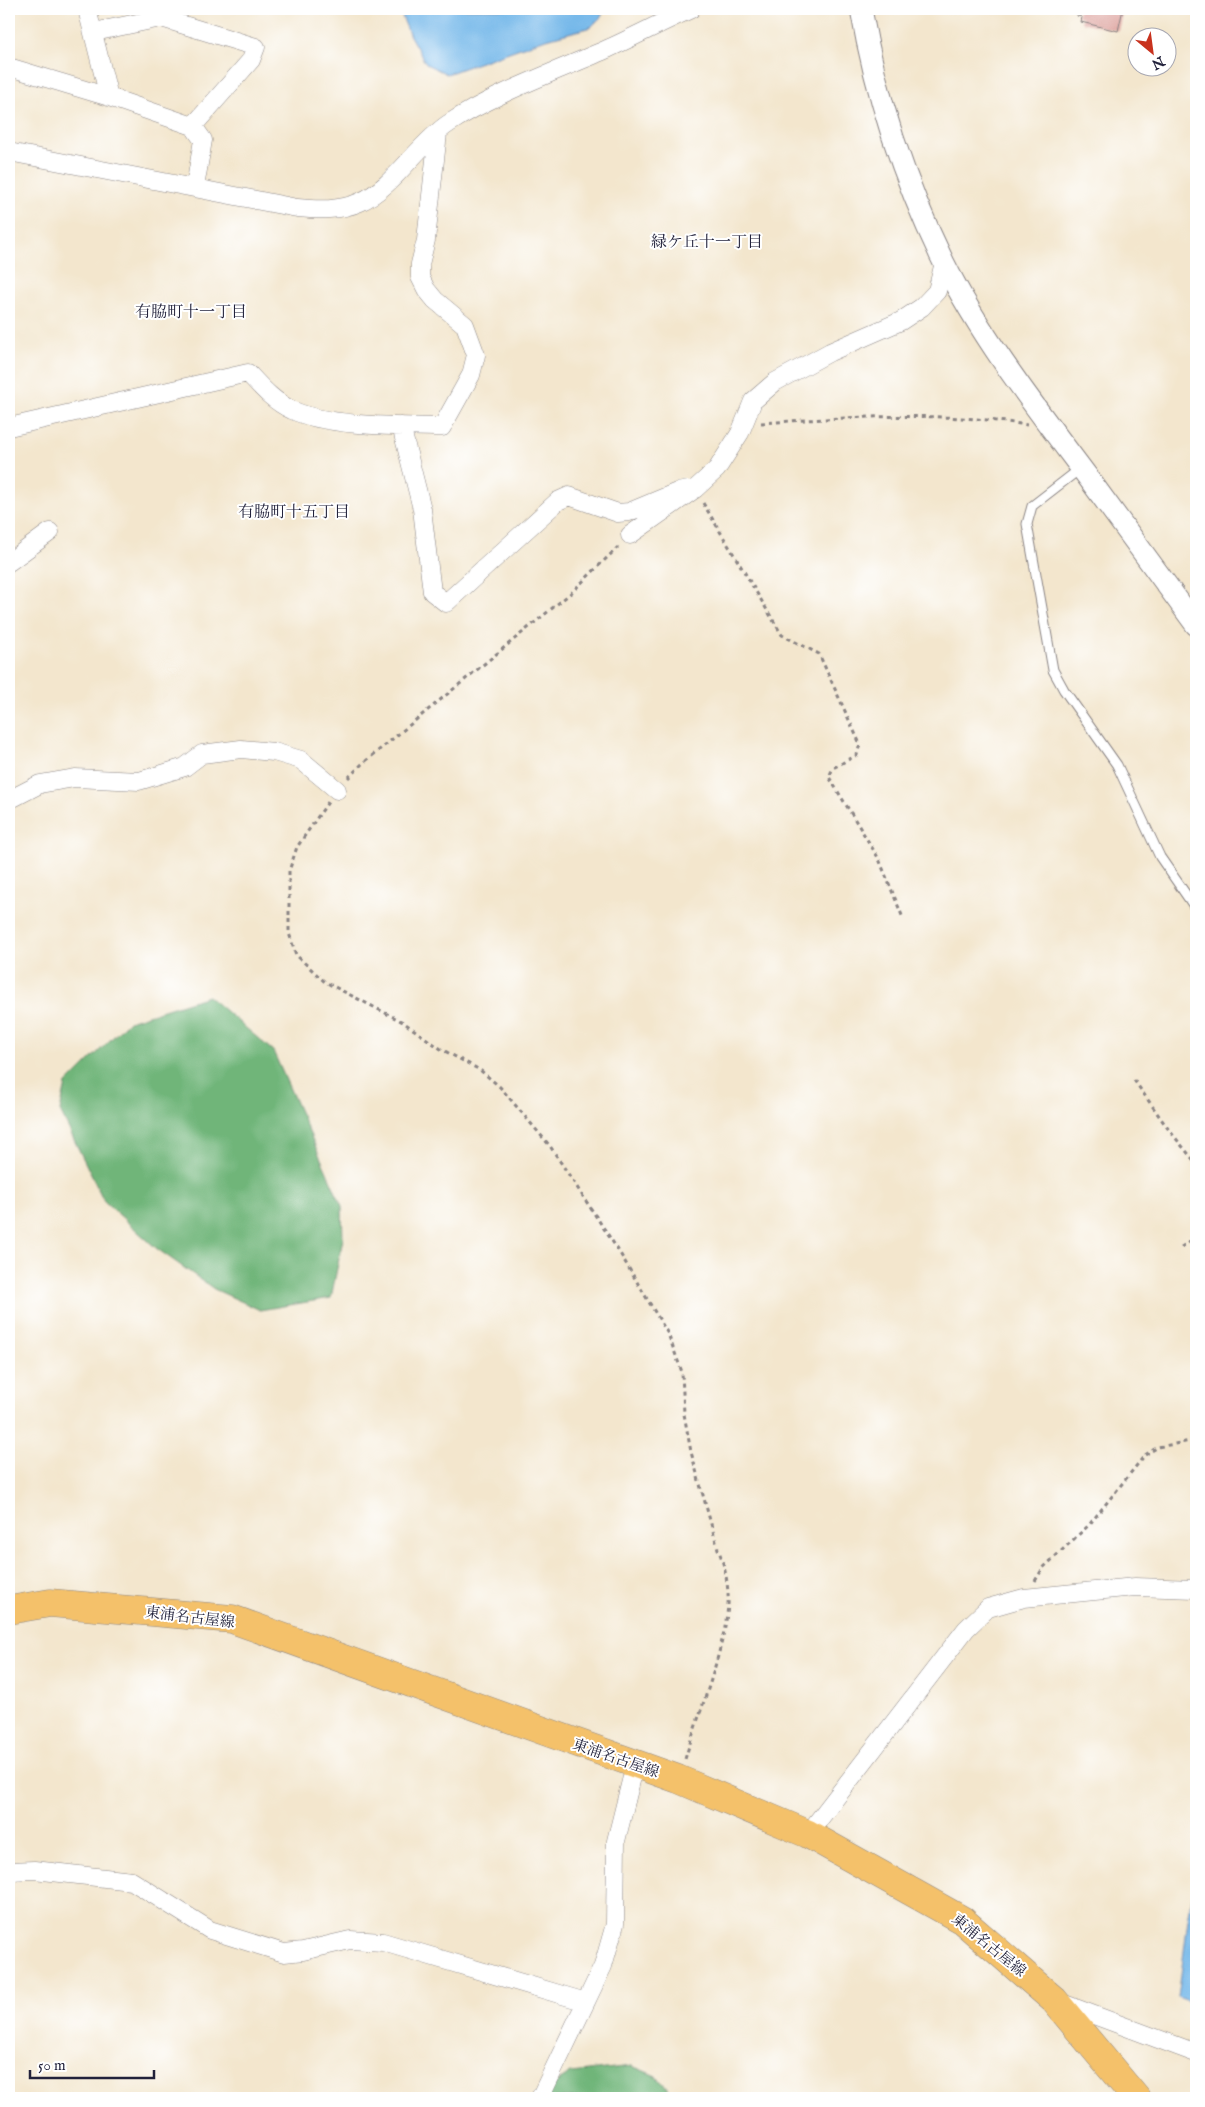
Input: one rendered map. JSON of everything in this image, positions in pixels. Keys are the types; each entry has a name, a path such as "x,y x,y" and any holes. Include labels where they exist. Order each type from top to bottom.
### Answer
{"main road":[{"name":"東浦名古屋線","path":"9,1610 50,1603 232,1619 678,1779 808,1834 962,1920 1054,2000 1136,2098"}],"street":[{"path":"86,9 94,32 109,97"},
{"path":"9,152 195,186 297,208 314,210 347,207 362,202 376,193 438,133 462,116 542,76 607,49 690,9"},
{"path":"861,9 867,43 890,128 921,210 944,262 1009,370 1196,625"},
{"path":"94,32 161,18 256,46 251,60 193,126"},
{"path":"9,67 109,97 193,126 203,140 195,186"},
{"path":"9,427 248,373 265,392 293,411 328,419 401,426 442,427 475,365 476,356 465,325 435,300 426,289 420,277 420,264 426,240 438,133"},
{"path":"630,535 695,489 717,470 743,425 753,401 775,382 830,352 901,321 922,307 937,291 944,262"},
{"path":"401,426 422,509 432,592 446,603 558,501 568,496 618,513 629,512 677,492 695,489"},
{"path":"9,562 50,532"},
{"path":"9,800 40,784 75,778 139,781 185,767 202,754 241,749 274,752 301,760 337,790"},
{"path":"808,1834 966,1629 988,1608 1024,1598 1134,1587 1196,1589"},
{"path":"540,2098 603,1966 615,1924 616,1841 635,1765"},
{"path":"9,1875 10,1871 34,1870 132,1881 210,1930 284,1953 303,1951 350,1940 383,1942 586,2002"},
{"path":"1054,2000 1196,2053"}],"lane":[{"path":"1081,468 1032,506 1027,524 1053,670 1064,690 1117,765 1160,857 1196,909"}],"path":[{"path":"743,425 868,415 994,420 1051,428"},
{"path":"695,489 782,635 819,654 860,744 857,755 834,768 829,777 879,859 903,918"},
{"path":"630,535 572,592 362,764 337,790 307,830 297,847 289,871 289,933 296,955 325,982 403,1022 442,1049 480,1070 500,1087 550,1146 618,1250 668,1334 682,1372 684,1414 689,1443 718,1549 724,1563 728,1604 718,1649 678,1779"},
{"path":"1134,1080 1169,1130 1196,1163"},
{"path":"1181,1247 1196,1238"},
{"path":"1024,1598 1043,1568 1088,1526 1145,1455 1158,1447 1196,1440"}],"green space":[{"path":"208,996 273,1051 342,1206 343,1239 331,1298 260,1310 214,1289 156,1248 104,1201 60,1111 66,1084 129,1021"},
{"path":"632,2066 656,2076 677,2098 533,2098 571,2073"}],"water":[{"path":"399,9 602,9 602,16 591,27 543,40 447,74 426,64 410,36"},
{"path":"1196,1875 1196,2005 1178,1998"}],"building":[{"path":"1079,9 1123,9 1118,31 1081,22 1082,17 1077,16"}],"district":[{"name":"緑ケ丘十一丁目","path":"707,241"},
{"name":"有脇町十一丁目","path":"191,311"},
{"name":"有脇町十五丁目","path":"294,511"}]}
